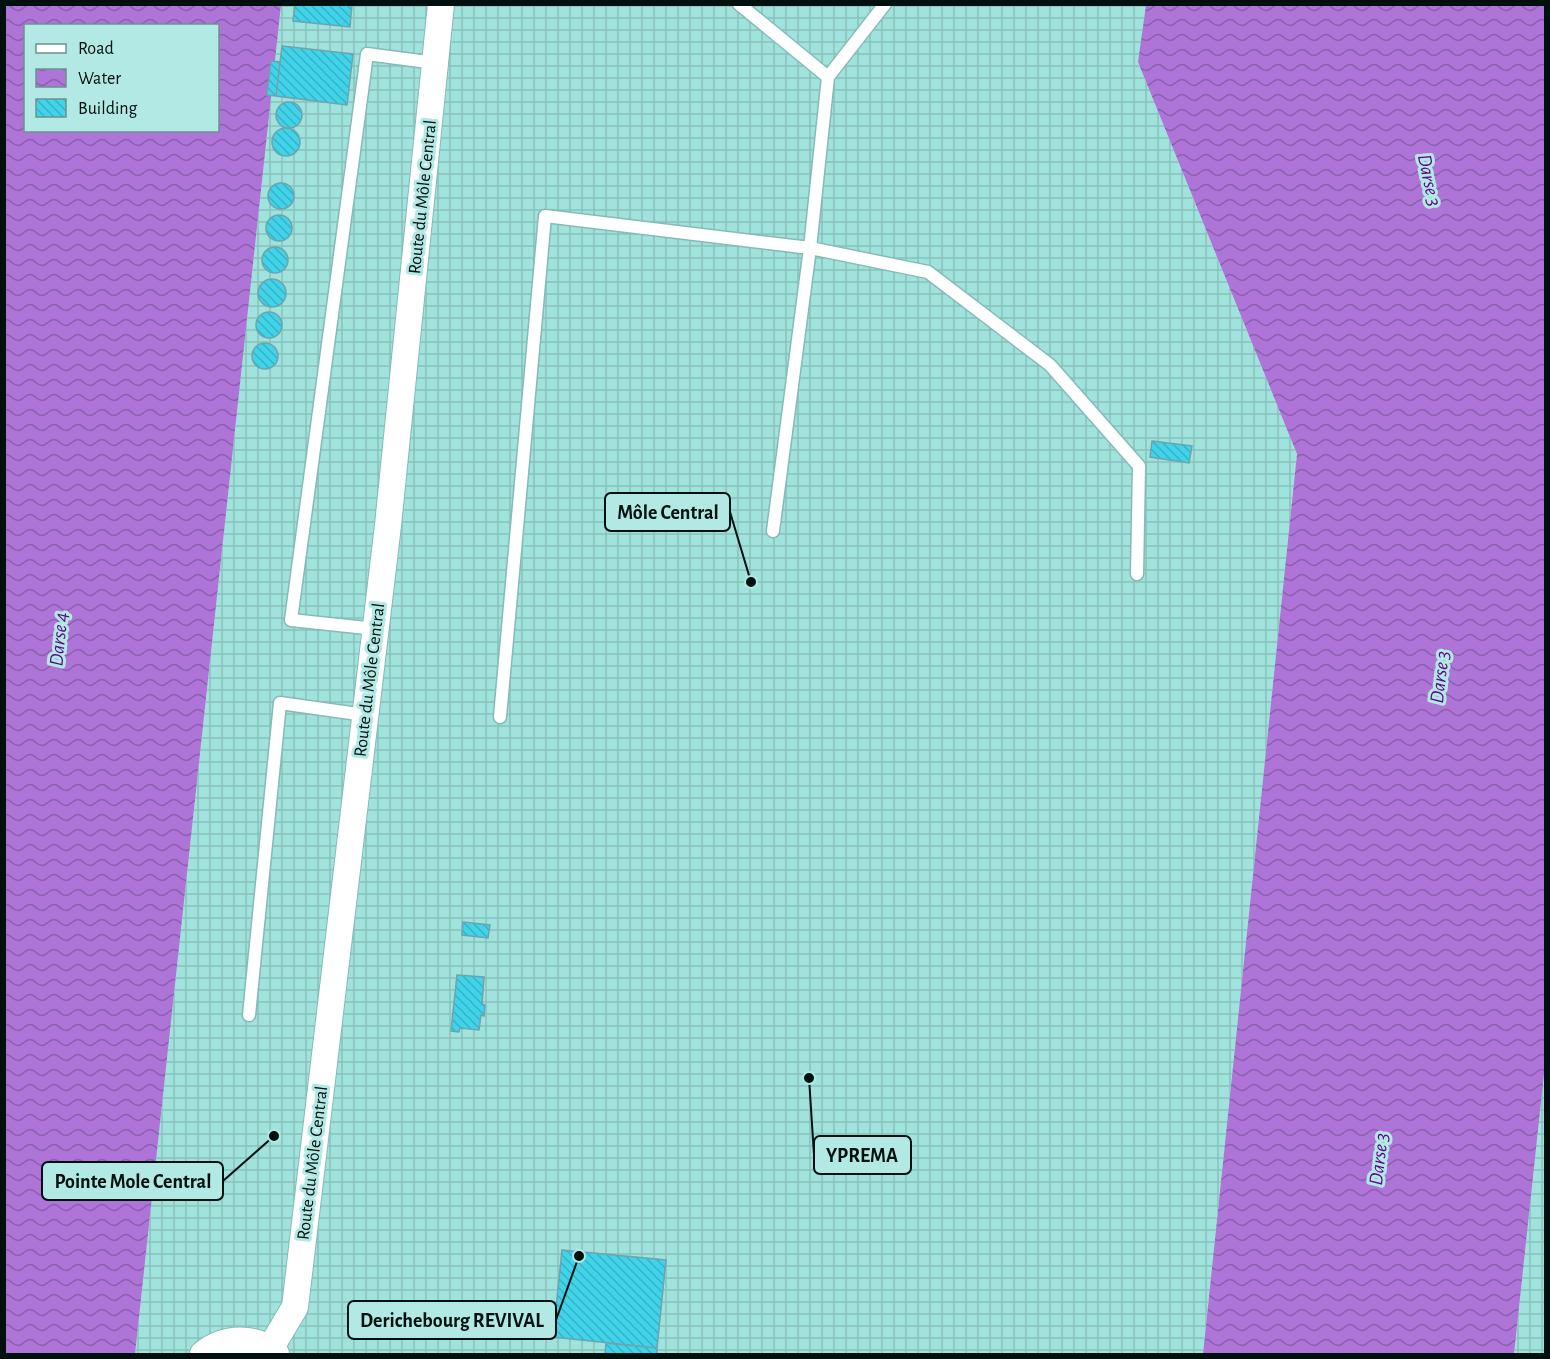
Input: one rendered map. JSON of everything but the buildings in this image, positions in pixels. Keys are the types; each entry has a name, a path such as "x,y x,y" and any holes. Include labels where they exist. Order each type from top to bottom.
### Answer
{"street":[{"name":"Route du Môle Central","path":"273,1352 295,1306 376,629 441,4"},
{"path":"203,1354 219,1344 236,1340 254,1341 273,1352"}],"lane":[{"path":"739,4 828,77"},
{"path":"773,531 810,248 828,77 885,4"},
{"path":"376,629 291,620 367,54 435,63"},
{"path":"500,717 545,216 810,248 928,272 1050,365 1139,466 1137,574"},
{"path":"249,1015 280,703 365,715"}],"shaded area":[{"path":"281,5 1146,5 1138,62 1297,454 1203,1354 135,1354"},
{"path":"1545,1055 1545,1354 1514,1354"}],"water":[{"name":"Darse 4","path":"5,5 281,5 135,1354 5,1354"},
{"name":"Darse 3","path":"1146,5 1545,5 1546,1055 1514,1354 1203,1354 1297,454 1138,62"}],"place":[{"name":"Môle Central","path":"751,582"},
{"name":"YPREMA","path":"809,1078"},
{"name":"Pointe Mole Central","path":"274,1136"},
{"name":"Derichebourg REVIVAL","path":"579,1256"}]}
